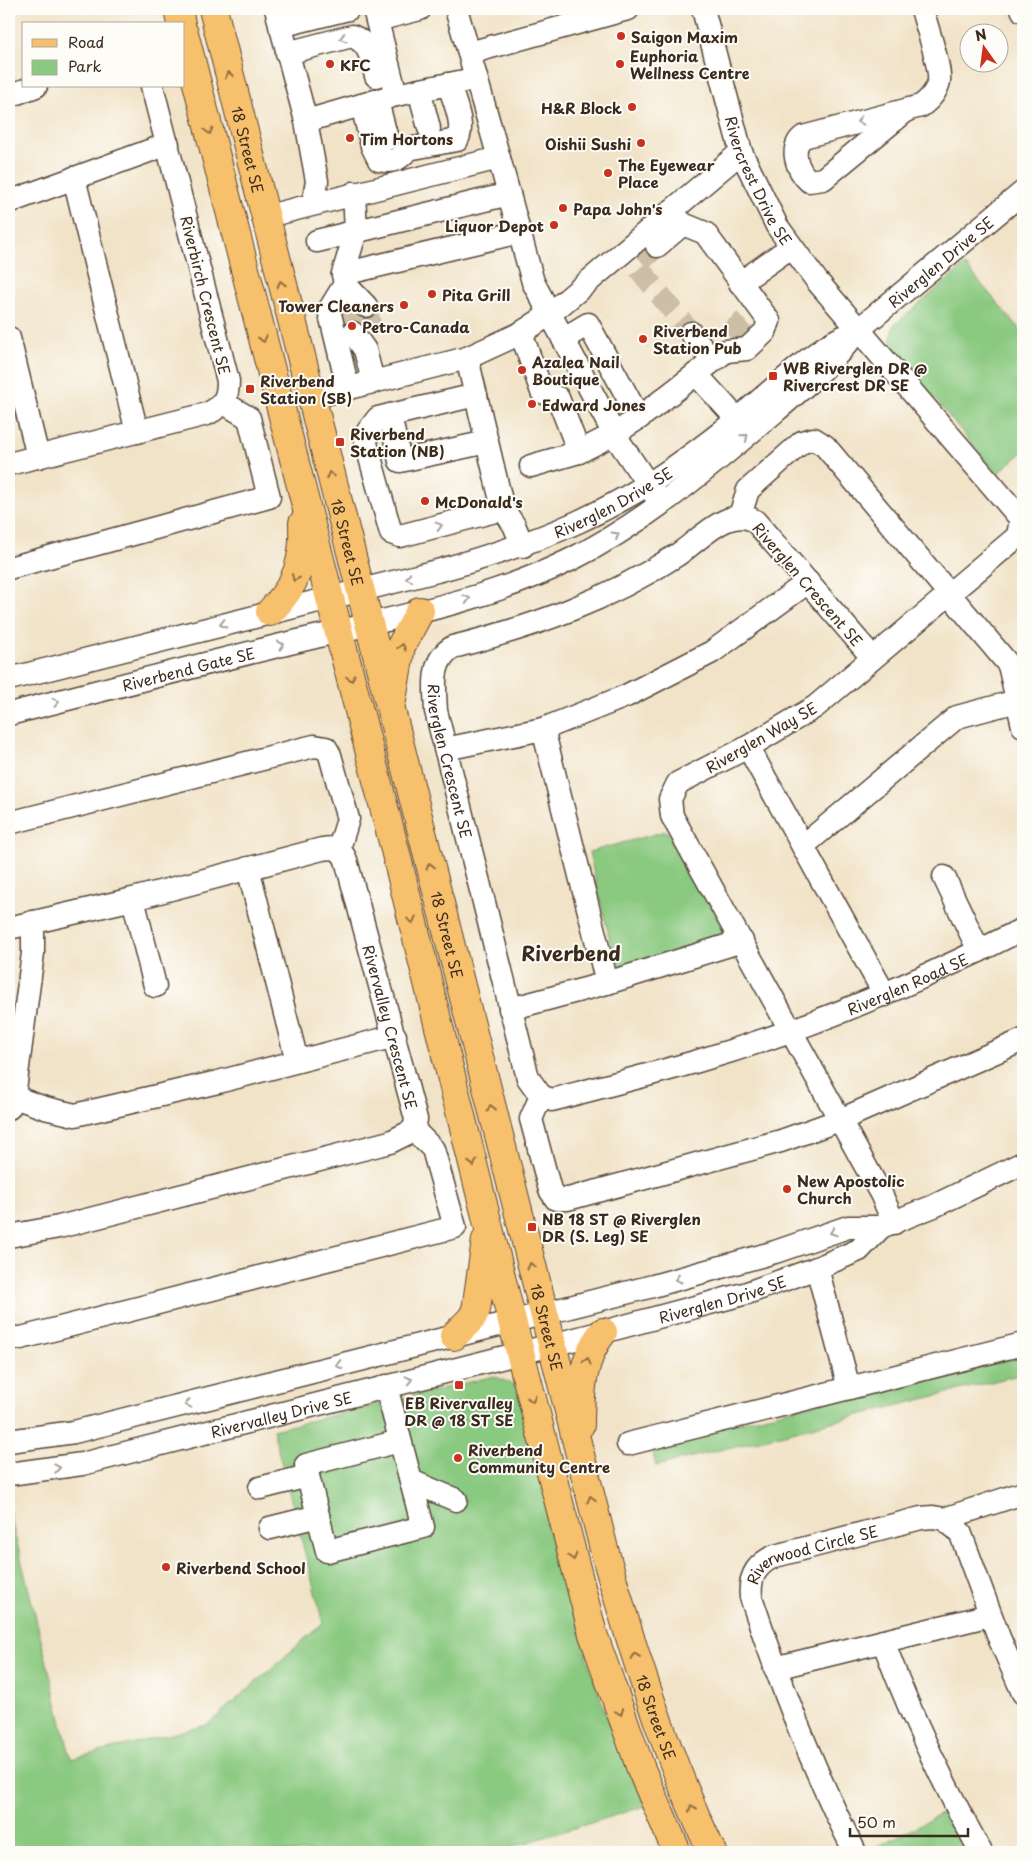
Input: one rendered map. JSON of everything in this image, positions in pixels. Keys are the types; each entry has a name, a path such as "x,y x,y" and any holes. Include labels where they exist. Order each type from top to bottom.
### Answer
{"main road":[{"path":"178,9 181,22"},
{"name":"18 Street SE","path":"213,9 264,217 581,1462 630,1642 687,1798 712,1852"},
{"name":"18 Street SE","path":"185,36 339,631 512,1321 593,1634 641,1769 677,1852"},
{"path":"270,612 283,599 297,577 304,542 303,496"},
{"path":"390,712 401,646 420,611"},
{"path":"454,1336 472,1318 476,1310 488,1221"},
{"path":"581,1462 580,1411 584,1376 594,1343 603,1332"}],"street":[{"path":"313,204 317,181 306,120 278,17 348,9"},
{"path":"419,90 435,136 432,143 408,149 402,158 391,162 379,160 372,146 379,100 375,14 420,9"},
{"path":"456,9 533,282 614,434 662,505"},
{"path":"469,53 584,15 628,9"},
{"name":"Rivercrest Drive SE","path":"703,9 741,152 772,218 791,247 858,330"},
{"path":"908,109 823,179 809,181 804,177 794,153 798,141 803,136 908,109 921,106 928,101 939,81 938,70 922,9"},
{"path":"288,53 352,36 362,40 369,50 388,139"},
{"path":"306,120 419,90 476,79"},
{"path":"435,136 457,140 461,134 449,84"},
{"path":"9,96 31,88"},
{"name":"Riverbirch Crescent SE","path":"153,88 228,381 228,392 224,403"},
{"path":"9,202 168,144"},
{"path":"657,246 677,218 741,152"},
{"path":"264,217 499,158"},
{"path":"74,178 137,432"},
{"name":"Riverglen Drive SE","path":"368,624 478,596 544,572 613,537 662,505 816,377 845,348 858,330 1023,192"},
{"path":"348,388 329,310 344,279 356,232 354,194"},
{"path":"317,241 509,194"},
{"path":"531,466 579,452 614,434 639,418 716,355 747,349 765,332 769,321 755,313 740,283 705,233 677,218"},
{"path":"310,398 467,358 521,333 550,314 677,218"},
{"path":"344,279 520,232"},
{"path":"740,283 791,247"},
{"path":"344,279 357,308"},
{"path":"562,339 588,324 639,418"},
{"name":"Riverglen Drive SE","path":"330,597 437,571 523,546 601,513 649,486 737,419 808,359 837,340 858,330"},
{"name":"Riverglen Way SE","path":"858,330 1021,520 1018,536 872,657 815,707 748,747 678,783 670,799 672,816 881,1194 888,1225"},
{"path":"521,333 542,392 558,398 579,452"},
{"path":"691,333 716,355 737,419"},
{"path":"363,337 373,381"},
{"path":"9,338 38,457"},
{"path":"467,358 503,509 511,520 523,546"},
{"path":"476,395 384,416 368,431 366,443 374,478 390,533 400,536 503,509"},
{"path":"9,464 207,414 224,403 249,418 269,497 9,568"},
{"path":"384,416 400,461 487,442"},
{"path":"740,516 748,490 802,442 814,439 825,446 1009,665 1023,726"},
{"name":"Riverglen Crescent SE","path":"541,1096 528,1078 436,711 436,669 445,651 453,647 513,632 593,601 677,555 720,524 740,516 747,516 755,520 872,657"},
{"path":"445,749 543,729 626,696 712,652 808,582"},
{"path":"9,679 330,597"},
{"name":"Riverbend Gate SE","path":"9,714 368,624"},
{"path":"803,846 957,717 1017,701"},
{"path":"543,729 607,983"},
{"path":"9,823 314,746 326,748 330,755 348,819 339,849 332,847 322,849 133,899 9,928"},
{"path":"748,747 885,995"},
{"name":"Rivervalley Crescent SE","path":"9,1236 59,1227 390,1142 414,1130 416,1119 413,1104 395,1036 346,860 343,852 339,849"},
{"path":"248,868 297,1061"},
{"path":"944,877 980,951"},
{"path":"133,899 155,986"},
{"path":"33,922 33,953 11,1102 75,1115 121,1106 395,1036"},
{"name":"Riverglen Road SE","path":"789,1030 885,995 1023,929"},
{"path":"510,1009 607,983 742,941"},
{"path":"789,1030 699,1061 552,1100 541,1096 532,1119 550,1190 556,1199 568,1200 660,1175 781,1140 840,1120 1023,1040"},
{"path":"9,1338 21,1338 455,1227 433,1149 414,1130"},
{"name":"Riverglen Drive SE","path":"551,1344 603,1332 738,1295 818,1268 859,1250 888,1225 1023,1163"},
{"name":"Riverglen Drive SE","path":"543,1313 726,1266 848,1228 888,1225"},
{"path":"818,1268 849,1388"},
{"path":"9,1441 74,1432 543,1313"},
{"name":"Rivervalley Drive SE","path":"9,1474 82,1464 551,1344"},
{"path":"628,1444 1023,1344"},
{"path":"386,1386 423,1527 327,1551 306,1465 400,1441"},
{"path":"260,1488 308,1476"},
{"path":"411,1481 456,1500"},
{"name":"Riverwood Circle SE","path":"855,1852 834,1811 775,1668 751,1597 750,1586 754,1572 764,1560 774,1556 921,1518 933,1517 944,1519 1023,1493"},
{"path":"270,1528 318,1516"},
{"path":"944,1519 960,1532 990,1615 1023,1693"},
{"path":"775,1668 990,1615"},
{"path":"883,1641 902,1693 945,1788 980,1852"}],"green space":[{"path":"965,265 1023,333 1023,452 997,474 890,345 893,326"},
{"path":"666,831 677,843 728,937 617,970 589,852"},
{"path":"1023,1352 1023,1374 656,1466 651,1444"},
{"path":"494,1376 516,1386 587,1658 610,1726 646,1806 496,1852 9,1852 9,1511 71,1759 207,1725 323,1623 273,1430"},
{"path":"945,1812 970,1852 876,1852 874,1848"}],"tunnel":[{"path":"657,246 636,265 691,333"},
{"path":"366,306 371,328"},
{"path":"349,311 353,333"},
{"path":"728,335 750,316"}],"place":[{"name":"Saigon Maxim","path":"621,36"},
{"name":"KFC","path":"330,64"},
{"name":"Euphoria Wellness Centre","path":"620,64"},
{"name":"H&R Block","path":"632,107"},
{"name":"Tim Hortons","path":"350,138"},
{"name":"Oishii Sushi","path":"641,143"},
{"name":"The Eyewear Place","path":"608,173"},
{"name":"Papa John's","path":"563,208"},
{"name":"Liquor Depot","path":"554,225"},
{"name":"Pita Grill","path":"432,294"},
{"name":"Tower Cleaners","path":"404,305"},
{"name":"Petro-Canada","path":"352,326"},
{"name":"Riverbend Station Pub","path":"643,339"},
{"name":"Azalea Nail Boutique","path":"522,370"},
{"name":"WB Riverglen DR @ Rivercrest DR SE","path":"773,376"},
{"name":"Riverbend Station (SB)","path":"250,389"},
{"name":"Edward Jones","path":"532,404"},
{"name":"Riverbend Station (NB)","path":"340,442"},
{"name":"McDonald's","path":"425,501"},
{"name":"New Apostolic Church","path":"787,1189"},
{"name":"NB 18 ST @ Riverglen DR (S. Leg) SE","path":"532,1227"},
{"name":"EB Rivervalley DR @ 18 ST SE","path":"459,1385"},
{"name":"Riverbend Community Centre","path":"458,1458"},
{"name":"Riverbend School","path":"166,1567"}],"district":[{"name":"Riverbend","path":"571,953"}]}
